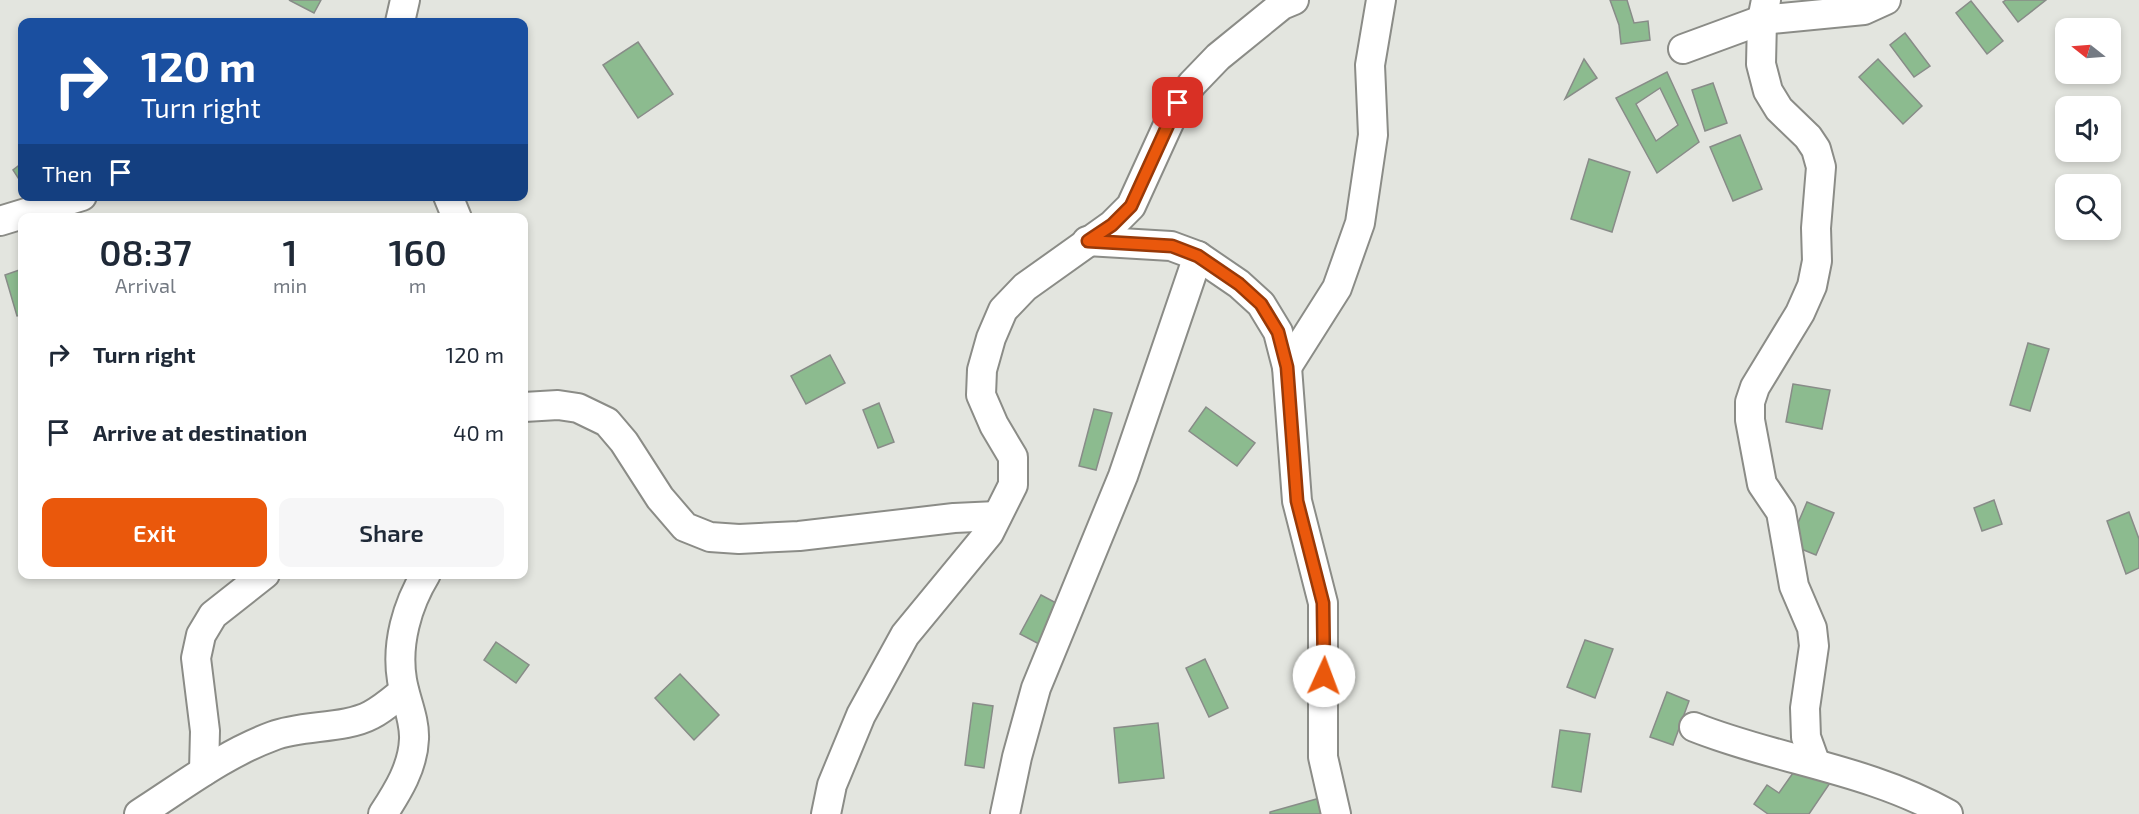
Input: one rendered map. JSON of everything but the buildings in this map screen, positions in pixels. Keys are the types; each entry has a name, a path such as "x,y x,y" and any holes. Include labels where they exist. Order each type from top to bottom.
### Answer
{"street":[{"path":"401,18 405,0"},
{"path":"826,814 832,785 861,715 905,635 989,533 1013,485 1013,457 994,425 981,395 982,370 991,338 1004,310 1025,287 1112,225 1131,206 1178,103 1192,84 1218,57 1282,5 1294,0"},
{"path":"1287,367 1336,288 1360,223 1373,135 1370,65 1381,0"},
{"path":"1683,49 1764,10 1864,10 1886,0"},
{"path":"1764,10 1761,64 1768,91 1779,109 1808,137 1816,149 1821,167 1816,228 1817,261 1812,286 1800,313 1755,387 1750,402 1750,420 1762,484 1781,512 1794,586 1812,628 1814,646 1805,708 1806,736 1815,762"},
{"path":"26,213 66,201"},
{"path":"0,221 18,216"},
{"path":"1088,241 1172,246 1198,256 1239,284 1261,304 1278,332 1287,367 1297,501 1323,603 1323,757 1336,814"},
{"path":"1005,814 1017,757 1036,688 1123,476 1198,256"},
{"path":"528,407 558,405 578,408 607,422 624,442 660,498 685,527 710,537 739,539 799,536 954,518 997,516"},
{"path":"204,771 205,731 196,658 201,635 213,615 259,579"},
{"path":"383,814 406,775 412,756 415,736 404,691 401,651 407,615 423,579"},
{"path":"139,814 238,750 276,734 370,716 404,691"},
{"path":"1694,727 1724,739 1815,762 1893,788 1948,814"}],"route":[{"path":"1178,103 1159,149 1131,206 1112,225 1088,241 1137,242 1172,246 1198,256 1239,284 1261,304 1278,332 1287,367 1297,501 1323,603 1324,676"}]}
